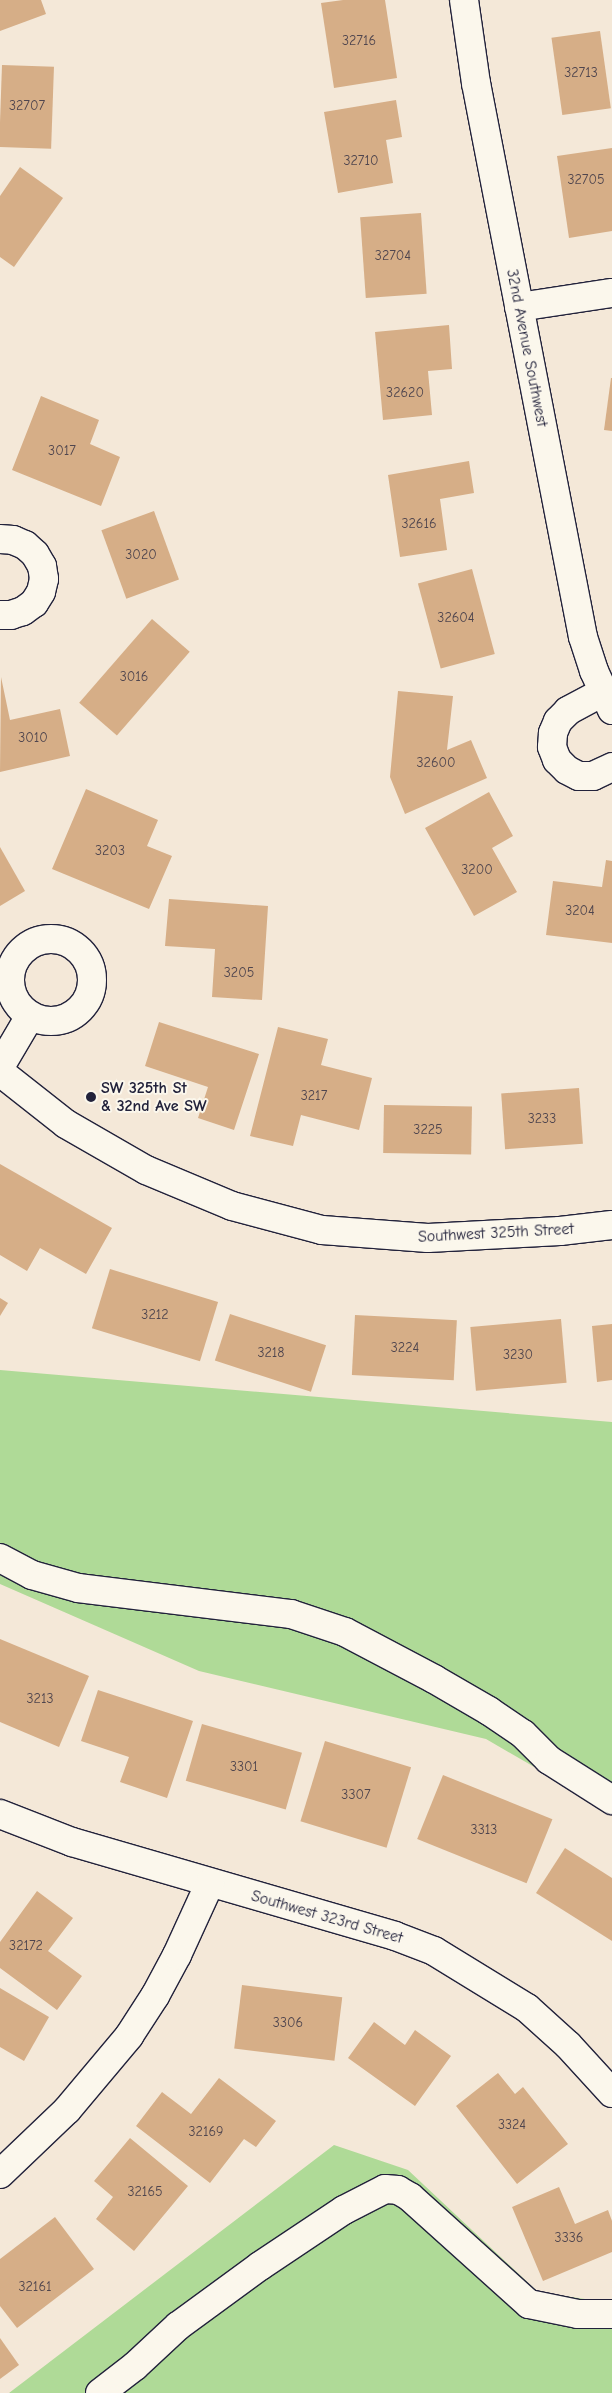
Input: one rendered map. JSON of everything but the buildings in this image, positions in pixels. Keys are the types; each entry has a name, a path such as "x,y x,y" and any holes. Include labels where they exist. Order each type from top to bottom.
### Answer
{"street":[{"name":"32nd Avenue Southwest","path":"464,0 476,83 583,637 607,701 568,711 558,721 552,740 557,760 567,770 579,776 593,776 612,767"},
{"path":"519,307 612,294"},
{"path":"0,539 13,540 25,545 35,554 42,566 44,579 41,592 34,603 23,611 11,615 0,615"},
{"path":"0,1068 30,1016"},
{"name":"Southwest 325th Street","path":"0,1072 66,1124 146,1170 232,1206 322,1230 428,1238 560,1231 612,1225"},
{"path":"0,1558 32,1575 78,1588 292,1614 345,1632 434,1678 489,1711 523,1734 549,1760 612,1800"},
{"name":"Southwest 323rd Street","path":"0,1814 72,1842 395,1936 434,1951 527,2008 568,2045 612,2094"},
{"path":"0,2174 67,2110 129,2036 155,1996 177,1955 210,1883"},
{"path":"100,2393 135,2366 178,2326 260,2266 344,2210 385,2189 398,2190 410,2198 529,2304 578,2314 612,2314"}],"green space":[{"path":"0,1370 612,1422 612,1812 486,1739 199,1671 0,1584"},
{"path":"334,2145 408,2170 538,2292 612,2303 612,2393 9,2393"}],"place":[{"name":"SW 325th St & 32nd Ave SW","path":"91,1097"}]}
